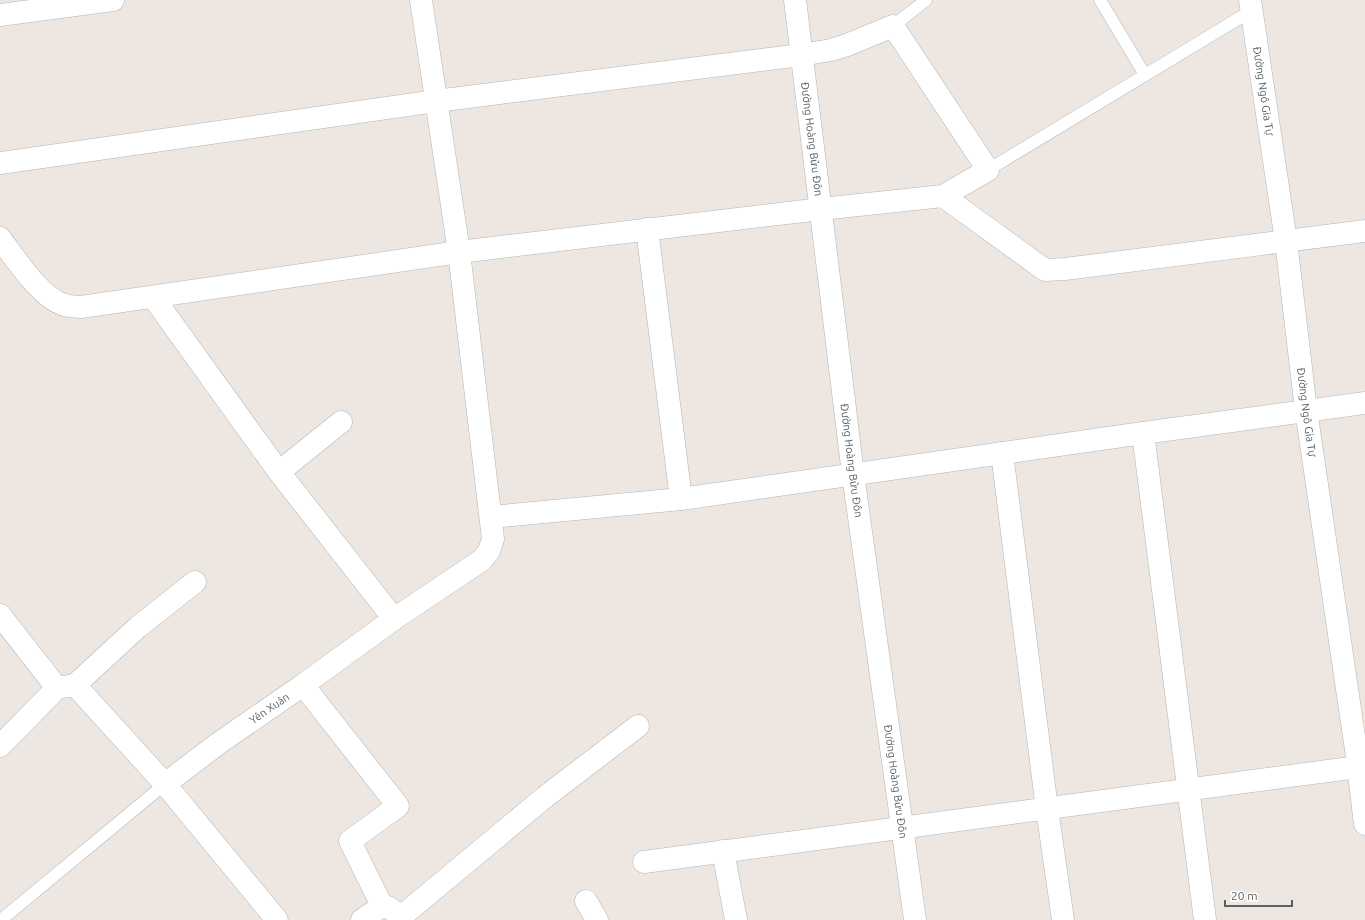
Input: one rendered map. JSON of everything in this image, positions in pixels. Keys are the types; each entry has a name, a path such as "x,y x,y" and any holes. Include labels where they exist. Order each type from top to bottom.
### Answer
{"street":[{"path":"0,15 113,0"},
{"name":"Yên Xuân","path":"165,784 219,743 482,560 489,551 493,539 459,252 421,0"},
{"name":"Đường Hoàng Bửu Đôn","path":"795,0 853,474 915,920"},
{"name":"Đường Ngô Gia Tự","path":"1251,5 1286,241 1306,410 1359,755 1365,824"},
{"path":"0,163 436,101 801,55 831,50 847,45 893,26 988,170 944,196 647,229 459,252 81,307 65,305 52,299 40,289 0,238"},
{"path":"944,196 1045,270 1065,269 1365,231"},
{"path":"647,229 682,499"},
{"path":"153,297 279,472 394,620"},
{"path":"491,517 682,499 1306,410 1365,403"},
{"path":"279,472 341,422"},
{"path":"1143,433 1205,920"},
{"path":"1002,453 1047,809 1063,920"},
{"path":"0,746 66,686 195,582"},
{"path":"0,614 66,686 165,784 277,920"},
{"path":"303,685 398,806 350,841 382,906"},
{"path":"362,920 382,906 388,907 403,918 545,797 638,726"},
{"path":"644,862 1188,790 1359,755"},
{"path":"723,851 736,920"},
{"path":"586,901 597,920"}],"lane":[{"path":"893,26 926,0"},
{"path":"1100,0 1145,75"},
{"path":"988,170 1145,75 1251,5"},
{"path":"0,920 165,784"}]}
